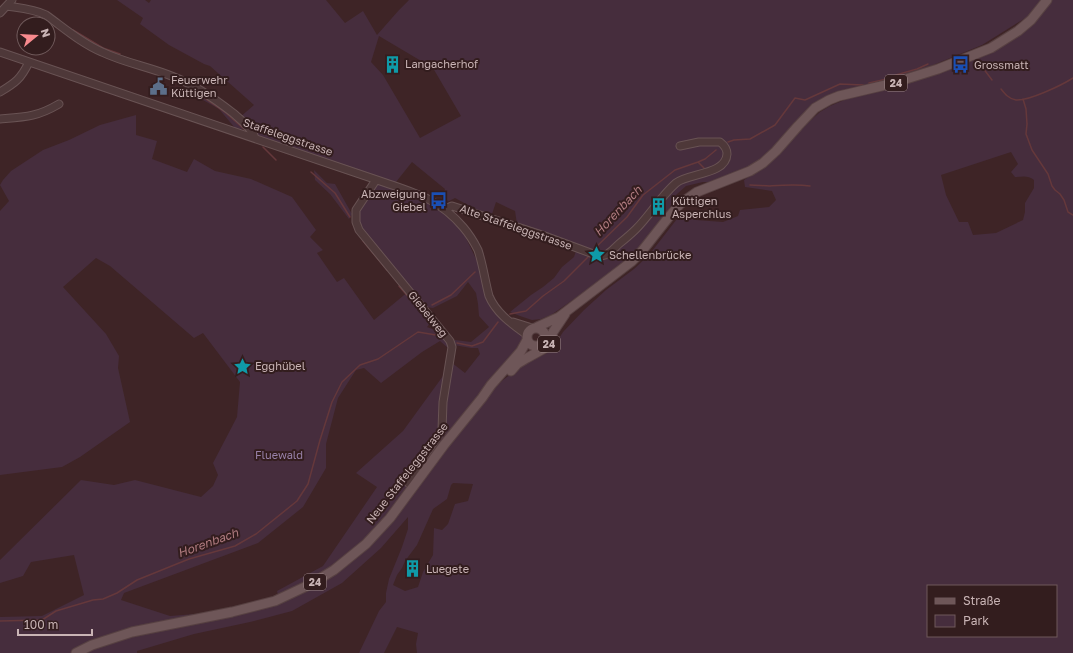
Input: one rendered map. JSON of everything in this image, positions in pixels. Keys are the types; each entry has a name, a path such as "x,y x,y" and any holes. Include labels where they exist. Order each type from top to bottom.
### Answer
{"main road":[{"name":"24","path":"531,332 559,317 631,262 642,251 680,204 697,192 750,171 763,163 816,108 839,96 890,84 938,69 991,48 1018,31 1031,20 1047,0"},
{"name":"24","path":"517,364 548,345 553,332 568,310"},
{"name":"24","path":"545,337 559,317"},
{"path":"543,330 545,337 542,344 536,346 530,344 531,332 543,330"},
{"name":"Neue Staffeleggstrasse","path":"76,653 92,645 132,632 232,612 275,601 311,584 334,570 366,544 390,518 444,445 482,398 490,385 521,351 531,332"},
{"name":"24","path":"482,398 517,364 525,354 536,346"}],"street":[{"path":"0,13 12,0"},
{"path":"7,6 26,9 46,15 79,40 102,52 174,77 191,85 219,102 239,118 253,133 255,138"},
{"name":"Staffeleggstrasse","path":"0,52 422,196 445,209 458,222 475,244 481,260 487,289 491,301 497,311 506,318 531,332"},
{"path":"0,92 22,76 29,62"},
{"path":"0,119 36,116 59,104"},
{"name":"Alte Staffeleggstrasse","path":"445,209 452,206 533,232 596,256 601,256 609,253 635,230 664,195 679,180 698,176 714,169 721,165 727,157 727,150 720,142 699,142 680,146"},
{"name":"Giebelweg","path":"376,180 356,210 356,222 359,230 450,341 452,347 443,402 442,430 412,474 408,483"}],"green space":[{"name":"Fluewald","path":"117,0 145,0 149,3 151,0 326,0 345,23 363,11 377,35 409,0 1041,0 1027,17 982,45 910,73 846,90 830,96 769,153 752,166 715,182 703,182 686,186 676,195 668,214 633,256 609,275 551,315 541,319 532,320 510,312 554,278 562,267 574,257 578,245 517,224 515,211 496,202 492,214 479,211 455,198 449,201 441,199 445,189 412,162 396,182 449,216 465,236 479,265 491,309 504,322 520,332 525,343 486,397 503,380 523,365 551,351 563,332 584,310 649,255 680,215 696,220 723,222 738,216 740,210 769,207 776,200 772,191 745,187 744,180 768,164 800,130 820,112 849,98 899,86 980,57 1008,43 1023,33 1050,0 1073,0 1073,653 417,653 416,644 418,633 397,627 384,653 359,653 379,611 386,602 389,579 408,529 408,517 381,548 342,583 292,611 194,634 137,651 137,653 0,653 0,617 42,616 84,595 74,555 31,562 23,576 0,583 0,560 81,480 114,485 135,480 201,497 213,486 218,475 213,463 237,417 240,382 203,333 194,338 110,266 96,258 63,287 106,334 119,356 118,368 130,422 80,457 62,467 0,475 0,211 9,201 0,185 11,171 43,150 69,140 100,125 136,115 136,135 157,141 152,159 187,172 194,159 215,171 251,179 292,197 316,230 310,237 323,250 317,253 337,282 344,278 374,320 409,291 359,230 356,210 376,180 261,138 253,133 239,118 254,105 210,66 169,45 140,24 143,18","holes":["379,36 433,68 461,116 420,138 383,75 371,62","1011,152 1018,164 1011,172 1015,177 1027,177 1034,180 1034,188 1025,203 1023,220 996,233 973,235 968,222 959,222 946,195 941,175","468,282 476,293 479,316 489,327 471,342 455,340 454,345 478,348 480,354 465,373 447,359 443,376 403,431 356,473 377,487 323,566 277,591 278,595 208,613 170,616 121,600 124,593 258,543 303,507 326,468 326,444 338,398 356,370 364,368 381,383 422,352 440,341 448,348 449,336 427,327 431,322 426,307 433,308 457,296","453,483 473,484 468,501 455,504 448,524 442,530 434,528 433,555 423,572 418,587 405,591 393,585 405,561 417,545 433,509 447,499"]},
{"path":"197,91 231,114 248,130 235,128 219,109 196,96"},
{"path":"314,170 327,183 335,184 352,214 349,219 330,194 315,180"}],"waterway":[{"path":"73,30 103,48 120,54"},
{"path":"978,59 992,80"},
{"path":"869,83 887,79 928,64"},
{"path":"1001,89 1011,99 1022,100 1045,92 1073,78"},
{"path":"728,142 750,139 775,125 795,98 805,100 840,84 863,85"},
{"path":"200,95 226,113 244,129"},
{"path":"1023,99 1026,109 1026,134 1032,150 1048,174 1052,186 1064,200 1068,212 1073,215"},
{"path":"263,147 276,160"},
{"name":"Horenbach","path":"594,249 627,217 643,195 675,170 705,159 716,150"},
{"path":"698,162 704,168"},
{"path":"311,172 335,193 350,217"},
{"path":"750,185 810,186"},
{"path":"363,241 387,270"},
{"name":"Horenbach","path":"510,314 526,311 543,296 564,281 588,257"},
{"path":"432,305 451,295 475,272"},
{"path":"399,286 417,307"},
{"name":"Horenbach","path":"457,343 472,346 483,342 498,322"},
{"name":"Horenbach","path":"0,621 42,620 56,611 93,600 103,599 117,593 137,580 189,559 235,546 256,534 297,501 308,484 332,402 342,382 360,365 378,359 418,332 442,336"}],"place":[{"name":"Langacherhof","path":"392,64"},
{"name":"Grossmatt","path":"961,65"},
{"name":"Feuerwehr Küttigen","path":"158,86"},
{"name":"Abzweigung Giebel","path":"439,200"},
{"name":"Küttigen Asperchlus","path":"659,207"},
{"name":"Schellenbrücke","path":"596,255"},
{"name":"Egghübel","path":"242,366"},
{"name":"Luegete","path":"413,569"}]}
